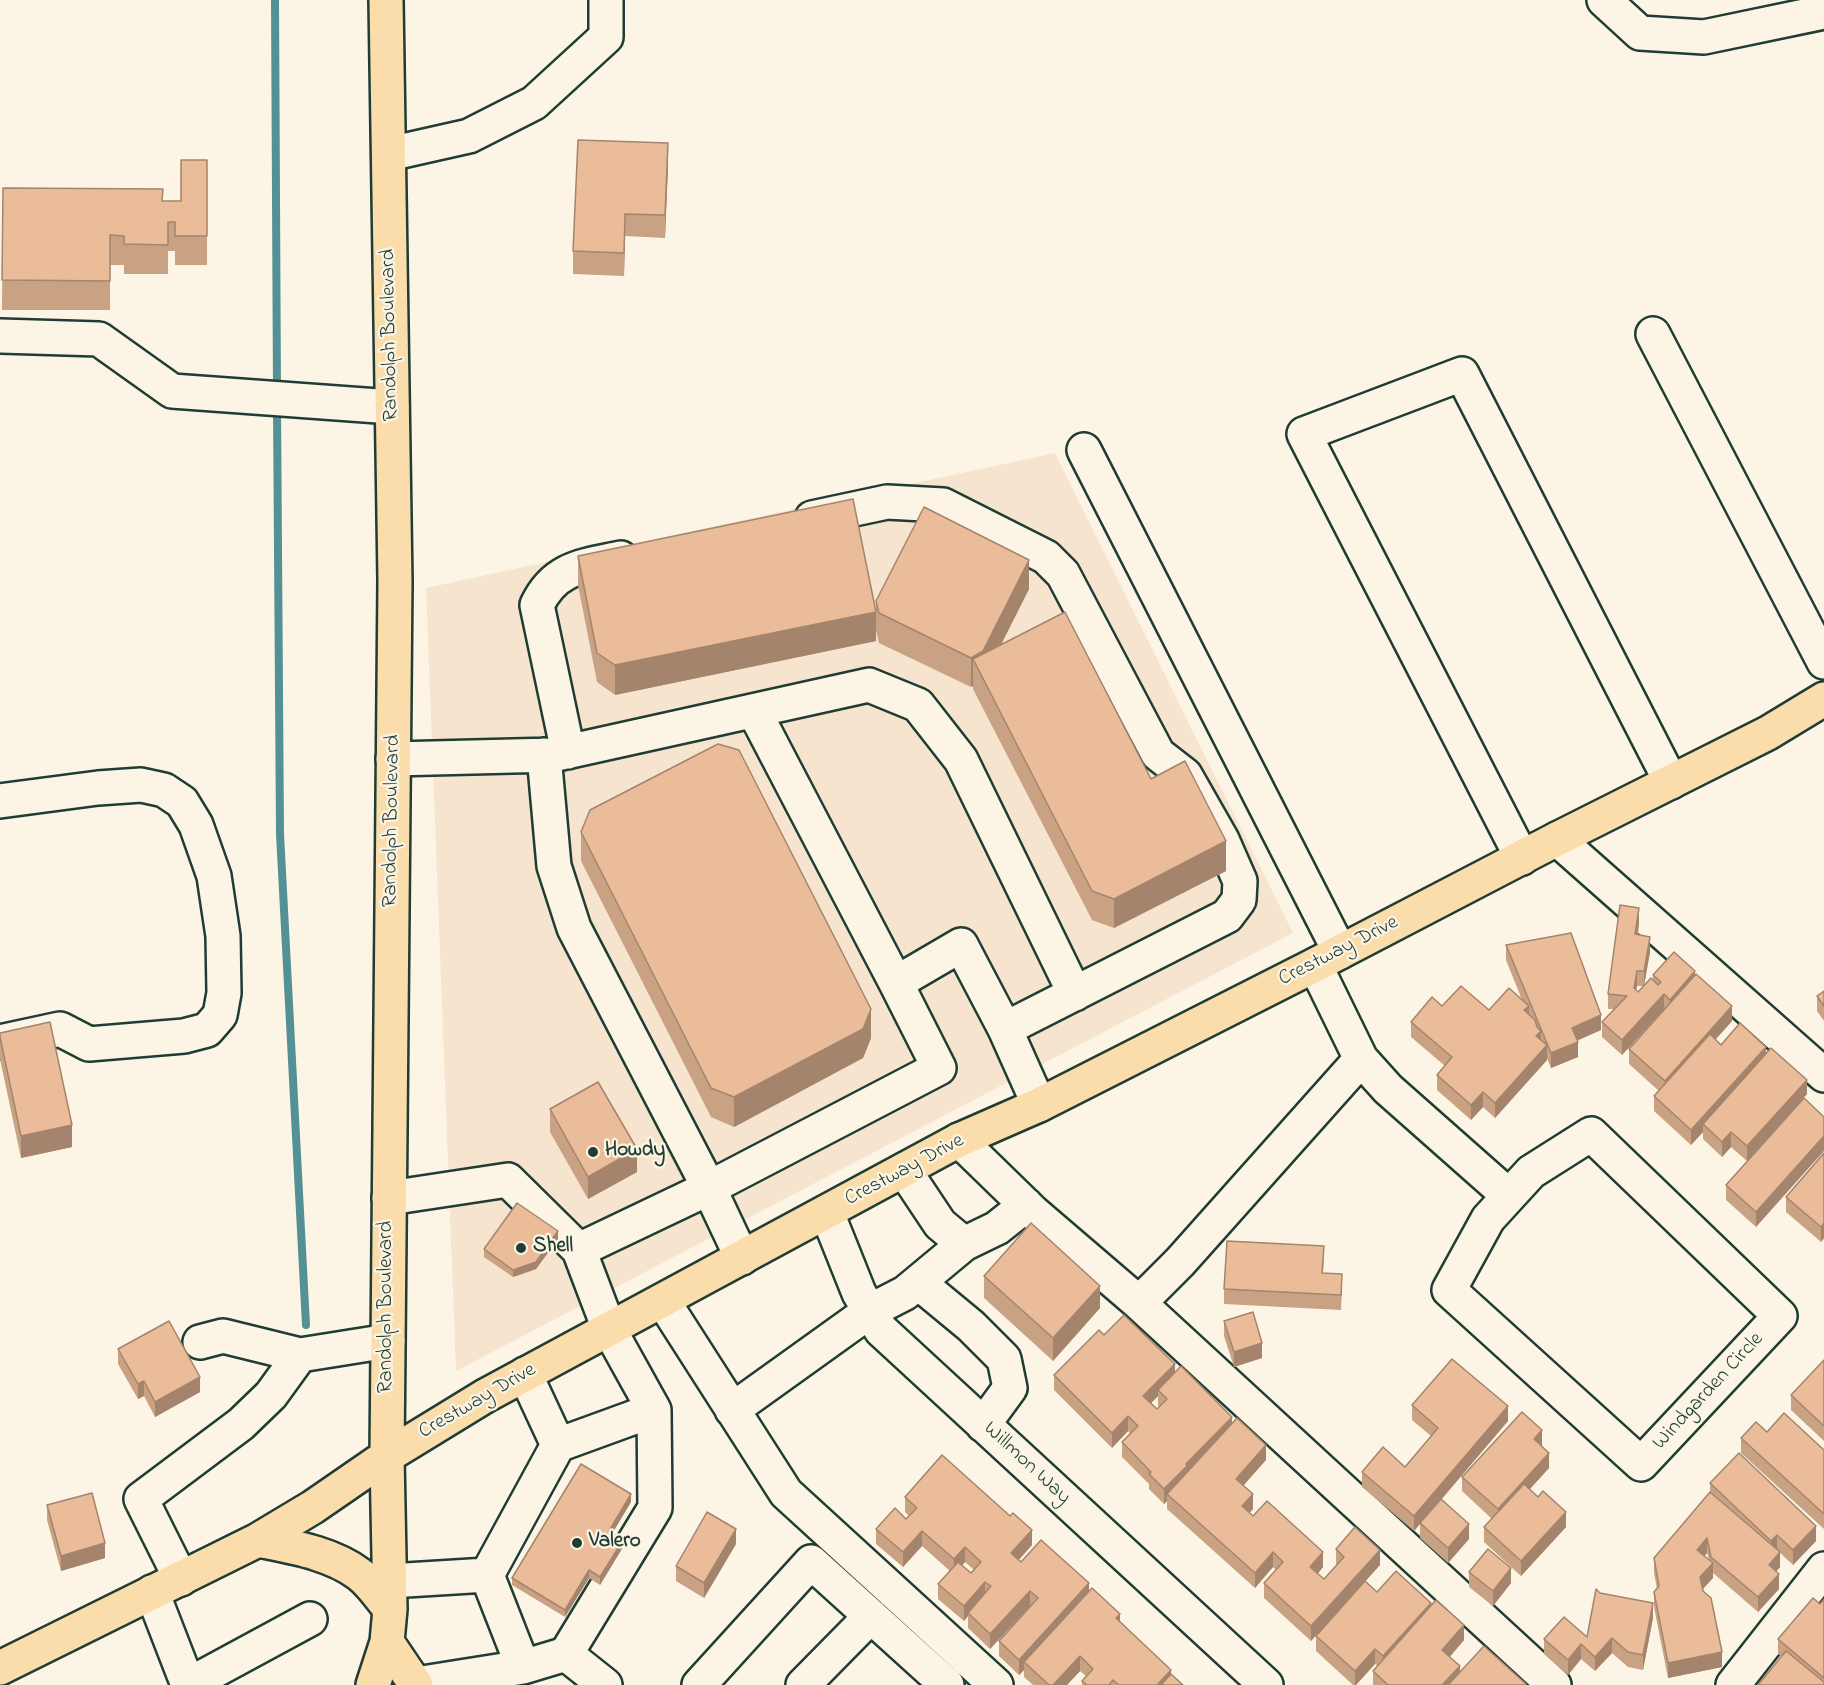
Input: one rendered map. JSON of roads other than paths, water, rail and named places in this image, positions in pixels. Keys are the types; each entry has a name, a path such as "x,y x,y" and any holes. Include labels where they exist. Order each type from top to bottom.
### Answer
{"main road":[{"name":"Randolph Boulevard","path":"373,1685 387,1642 390,1595 387,1456 395,581 386,0"},
{"name":"Crestway Drive","path":"0,1668 258,1539 313,1507 387,1456 485,1396 959,1140 1039,1105 1328,958 1767,733 1824,699"},
{"path":"258,1539 301,1549 338,1562 390,1595"},
{"path":"387,1642 416,1684"}],"street":[{"path":"389,154 469,136 534,104 606,37 606,0"},
{"path":"1604,0 1640,33 1704,37 1824,12"},
{"path":"1653,334 1824,662"},
{"path":"0,336 99,339 172,391 392,407"},
{"path":"1522,858 1304,434 1462,374 1671,782"},
{"path":"1084,450 1328,958 1361,1059 1388,1089 1509,1196"},
{"path":"786,523 888,502 943,505 1046,557 1063,574 1158,754 1185,775 1222,840 1240,881 1239,900 1227,916 1005,1029"},
{"path":"650,552 570,569 544,590 537,605 556,754 554,866 574,928 709,1188 742,1258"},
{"path":"393,759 556,754 869,685 918,705 961,760 1075,994"},
{"path":"579,1250 709,1188 939,1068 754,711"},
{"path":"0,801 98,788 141,785 164,790 182,802 196,825 214,876 223,936 224,993 220,1015 207,1030 184,1036 89,1044 60,1029 0,1042"},
{"path":"1557,839 1824,1075"},
{"path":"896,983 961,945 1005,1029 1039,1105"},
{"path":"1139,1303 1180,1262 1361,1059"},
{"name":"Windgarden Circle","path":"1591,1134 1780,1316 1641,1464 1449,1290 1488,1219 1509,1196 1531,1172 1591,1134"},
{"path":"959,1140 1026,1205 1139,1303 1554,1685"},
{"path":"904,1170 939,1224 964,1244"},
{"path":"389,1198 508,1180 579,1250 609,1329 654,1410 656,1508 629,1528 589,1598 566,1654 512,1674 416,1684"},
{"path":"732,1410 870,1311 905,1293 964,1244 997,1228 1026,1205"},
{"name":"Willmon Way","path":"826,1213 859,1293 881,1330 1266,1685"},
{"path":"919,1282 971,1326 1004,1359 1010,1388 983,1425"},
{"path":"663,1300 786,1493 996,1685"},
{"path":"200,1342 223,1336 300,1355 388,1341"},
{"path":"300,1355 271,1395 241,1424 141,1500 167,1586 188,1685 310,1619"},
{"path":"512,1674 505,1561 554,1485 558,1445 525,1374"},
{"path":"558,1445 654,1410"},
{"path":"390,1595 505,1561"},
{"path":"699,1685 811,1562 871,1616 930,1680"},
{"path":"1733,1685 1824,1569"},
{"path":"804,1685 871,1616"},
{"path":"566,1654 605,1685"}],"waterway":[{"path":"275,0 277,393"},
{"path":"277,405 280,834 306,1325"}],"place":[{"name":"Howdy","path":"593,1152"},
{"name":"Shell","path":"521,1248"},
{"name":"Valero","path":"577,1543"}]}
